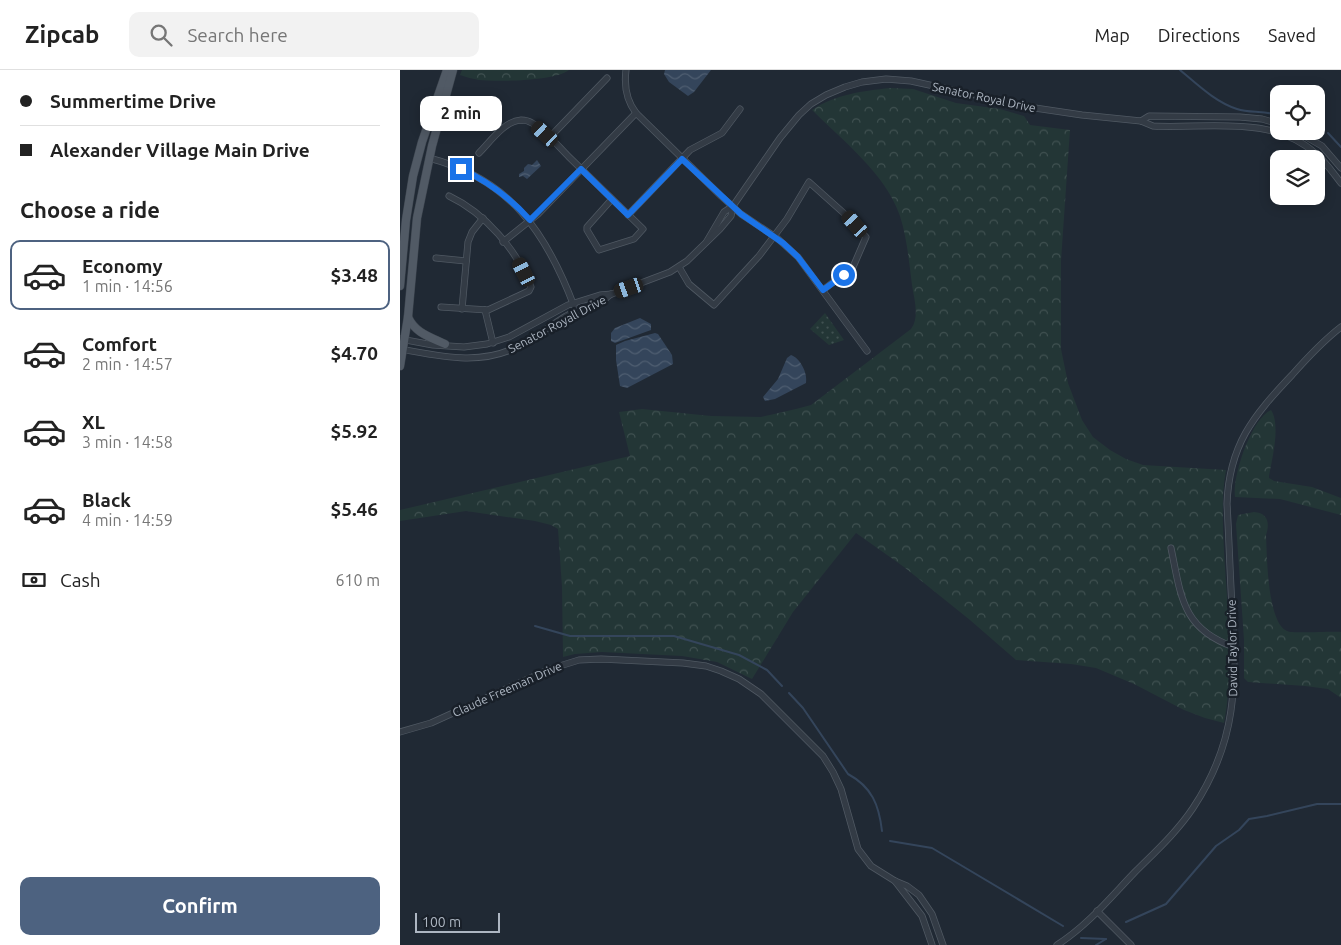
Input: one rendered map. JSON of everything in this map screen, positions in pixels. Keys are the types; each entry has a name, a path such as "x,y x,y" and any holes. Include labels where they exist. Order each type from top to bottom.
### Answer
{"main road":[{"path":"400,286 406,220 413,176 424,135 447,70"},
{"path":"400,366 402,339 408,316 417,218 440,112 453,70"},
{"path":"408,316 418,331 445,344"}],"street":[{"path":"626,70 625,84 627,97 636,113 733,206 774,236 798,257 867,351"},
{"path":"549,138 607,78"},
{"name":"Senator Royal Drive","path":"612,294 664,276 694,256 707,241 724,212 733,206 785,131 799,115 811,104 826,95 845,86 862,82 886,79 911,81 1035,108 1141,121 1153,126 1238,127 1270,131 1291,138 1308,147 1324,161 1341,183"},
{"path":"628,215 695,147 722,133 740,109"},
{"path":"503,242 530,220 636,113"},
{"name":"Senator Royal Drive","path":"1141,121 1150,116 1240,117 1270,122"},
{"path":"480,152 504,127 516,121 531,123 549,138 643,229 639,234 626,242 602,250 597,249 586,226 612,199"},
{"path":"1312,140 1322,146 1341,168"},
{"path":"429,158 461,169 487,183 510,200 530,220 551,252 576,312"},
{"path":"679,267 690,284 714,305 759,256 790,214 809,182 832,201 866,237 855,264 850,270 823,290"},
{"path":"441,307 485,310 494,308 531,289 518,259 484,218 449,196"},
{"path":"462,309 469,239 484,218"},
{"path":"436,258 466,261"},
{"name":"Senator Royall Drive","path":"402,339 433,345 472,346 493,343 509,337 548,315 574,304 600,295 612,294"},
{"name":"Senator Royall Drive","path":"402,349 458,359 499,354 518,346 561,319 601,302 612,294"},
{"path":"485,310 493,343"},
{"name":"David Taylor Drive","path":"1057,945 1077,930 1097,911 1172,834 1192,810 1206,786 1223,746 1230,717 1234,684 1227,504 1234,459 1248,427 1260,409 1303,362 1341,327"},
{"path":"1171,548 1182,597 1194,621 1208,636 1234,647"},
{"name":"Claude Freeman Drive","path":"400,732 431,723 550,669 573,662 592,659 622,660 690,664 714,668 739,679 755,689 818,750 830,766 839,784 858,849 871,866 919,894 930,910 944,945"},
{"name":"Claude Freeman Drive","path":"895,881 919,912 932,945"},
{"path":"1097,911 1131,945"}],"green space":[{"path":"462,70 569,70 562,74 539,79 499,81 479,80 460,75"},
{"path":"890,88 913,89 956,103 1000,109 1024,116 1030,125 1070,130 1061,261 1061,349 1068,383 1082,420 1093,437 1110,450 1126,459 1143,465 1226,470 1223,490 1223,521 1230,659 1224,723 1184,710 1134,684 1096,668 1016,660 904,567 856,533 793,612 752,679 717,662 682,656 602,652 563,657 562,587 558,529 551,525 466,511 400,521 400,510 630,456 619,412 642,409 711,416 761,417 811,405 911,329 916,313 915,302 908,250 900,216 885,186 874,172 812,110 840,97"},
{"path":"825,313 844,340 829,345 810,329"},
{"path":"1271,410 1274,416 1276,433 1269,478 1274,481 1312,487 1341,498 1341,515 1280,499 1235,497 1237,476 1244,449 1257,425"},
{"path":"1254,512 1262,514 1268,523 1266,535 1269,587 1275,615 1280,625 1290,632 1341,632 1341,698 1328,689 1248,682 1244,678 1244,640 1236,524 1238,515"}],"water":[{"path":"665,70 711,70 694,92 688,96 669,82 664,74"},
{"path":"537,160 541,166 527,179 523,176 519,177 519,174 524,171 528,164 532,165"},
{"path":"640,318 651,324 651,330 615,343 611,341 611,333 615,328"},
{"path":"655,333 658,334 672,355 673,364 627,388 620,386 616,345"},
{"path":"791,355 803,366 806,383 775,399 765,401 763,397 778,379 787,358"}],"waterway":[{"path":"1180,70 1207,92 1229,106 1242,110 1270,113"},
{"path":"1328,133 1341,147"},
{"path":"535,626 570,636 674,636 739,655 767,670 782,686"},
{"path":"789,693 803,708 848,774 869,791 879,813 882,831"},
{"path":"1126,922 1166,904 1216,846 1239,830 1249,819 1317,804 1341,804"},
{"path":"890,841 932,848 1063,926"},
{"path":"1081,938 1106,939"},
{"path":"1096,945 1106,939"}],"route":[{"path":"461,169 493,187 510,200 530,220 581,169 628,215 682,159 741,214 783,243 798,257 823,290 844,275"}]}
